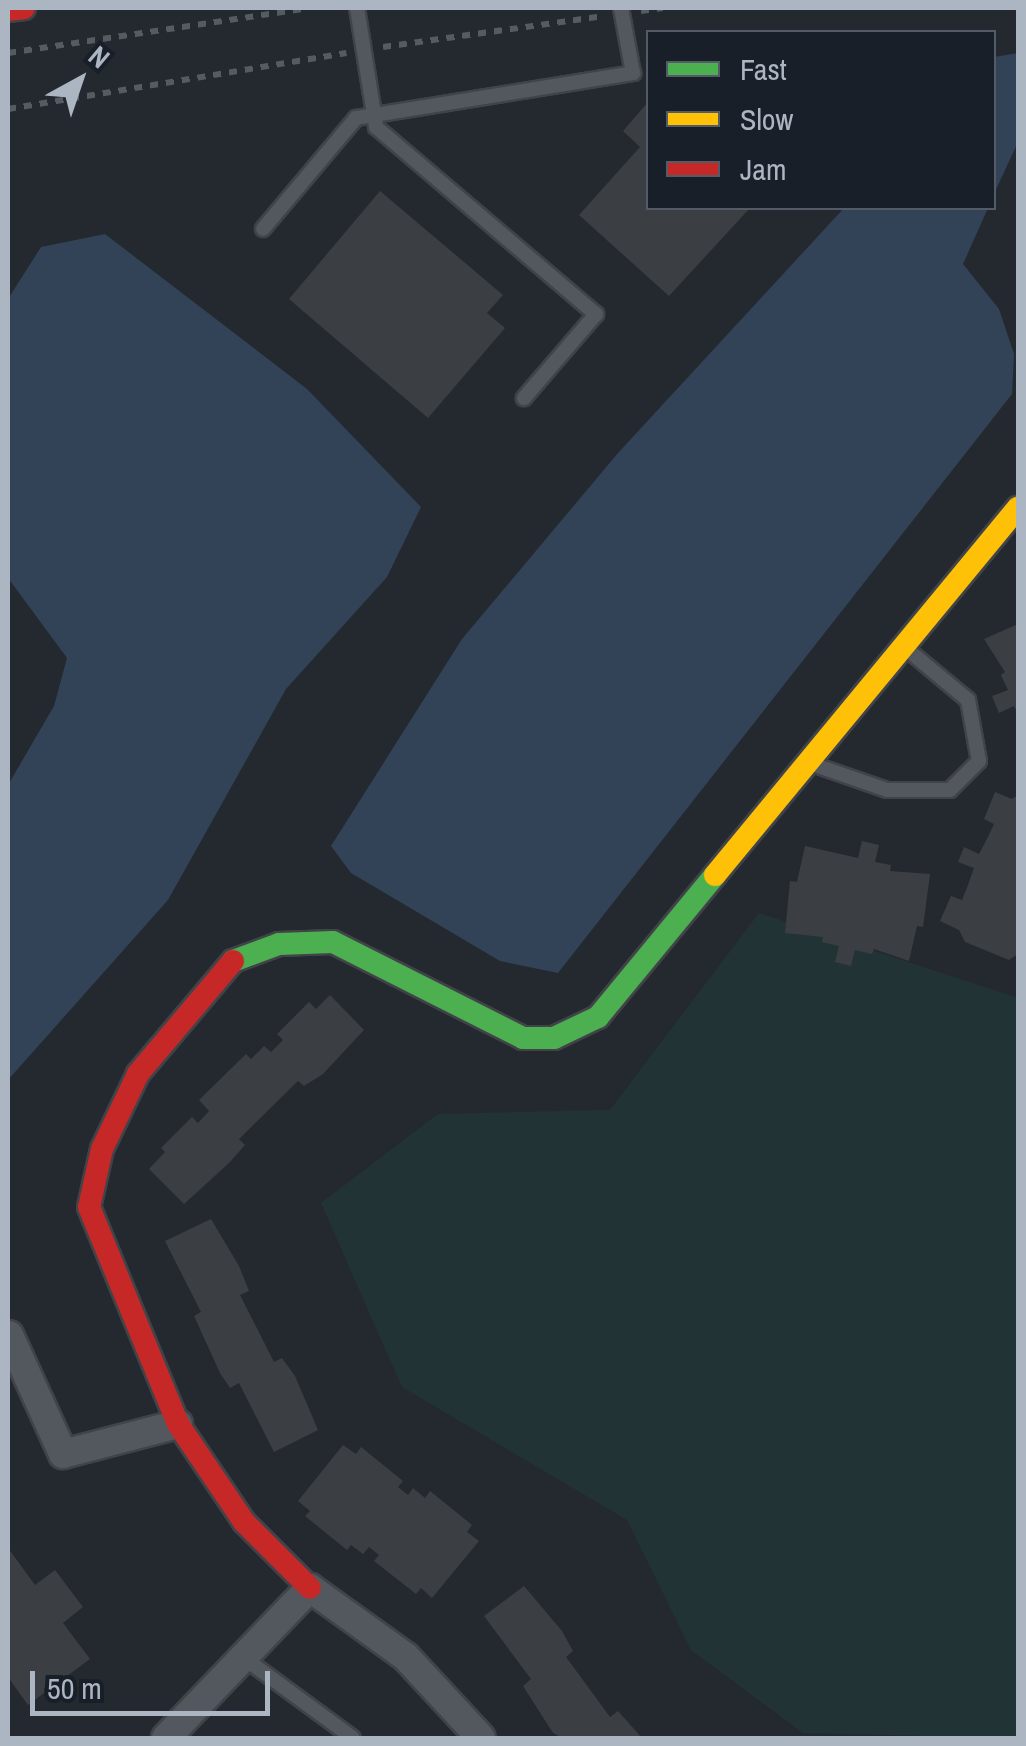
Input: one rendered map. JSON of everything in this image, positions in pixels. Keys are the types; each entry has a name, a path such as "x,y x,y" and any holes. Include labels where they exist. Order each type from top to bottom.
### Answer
{"street":[{"path":"8,10 24,8"},
{"path":"481,1738 406,1657 310,1588 244,1522 178,1424 120,1297 90,1207 102,1149 138,1074 231,962 278,944 333,942 522,1038 554,1038 598,1018 907,649 1018,508"},
{"path":"9,1335 63,1454 178,1424"},
{"path":"166,1738 310,1588"}],"lane":[{"path":"357,8 376,128 596,314 524,398"},
{"path":"263,229 356,118 633,72 621,11"},
{"path":"811,764 886,790 950,790 979,762 968,700 907,649"},
{"path":"244,1658 353,1738"}],"path":[{"path":"8,53 308,8"},
{"path":"8,109 621,11"}],"shaded area":[{"path":"759,913 1018,998 1018,1738 803,1733 691,1650 627,1520 402,1387 321,1203 438,1114 610,1110"}],"water":[{"path":"1018,53 1018,142 996,190 996,57"},
{"path":"842,210 987,210 963,264 999,309 1014,354 1012,394 558,973 500,961 351,873 331,846 462,639 618,453"},
{"path":"105,234 307,389 421,507 387,577 286,689 168,900 8,1080 8,785 54,706 67,658 8,578 8,299 41,247"}],"building":[{"path":"646,104 646,210 748,210 669,296 579,215 640,147 623,131"},
{"path":"380,191 503,295 487,313 505,328 428,418 289,299"},
{"path":"1018,624 1018,714 1014,706 999,713 992,696 1008,690 1001,675 1005,672 984,639"},
{"path":"995,792 1012,799 1018,795 1018,954 1009,960 965,942 959,930 940,921 951,896 962,900 974,868 958,862 964,847 979,854 987,839 994,824 984,819"},
{"path":"862,841 879,845 875,862 891,865 890,871 930,874 923,927 917,926 909,961 874,949 872,954 855,950 851,966 835,962 839,946 822,942 823,937 785,933 790,881 797,882 805,846 858,858"},
{"path":"330,995 364,1030 323,1074 304,1086 298,1081 239,1139 245,1145 229,1163 184,1204 149,1169 165,1152 161,1148 192,1117 198,1123 209,1111 199,1100 246,1054 251,1059 264,1046 271,1052 283,1040 277,1034 309,1002 316,1009"},
{"path":"211,1219 249,1291 240,1295 274,1362 282,1358 295,1376 318,1430 274,1452 239,1383 230,1388 220,1373 194,1316 201,1312 165,1241"},
{"path":"343,1445 356,1454 361,1447 403,1481 398,1487 408,1495 413,1488 425,1498 430,1491 472,1525 467,1532 479,1541 432,1598 421,1588 416,1594 374,1561 379,1555 369,1547 363,1554 351,1545 347,1550 305,1516 310,1511 298,1501"},
{"path":"8,1548 35,1585 55,1570 83,1607 63,1623 90,1659 28,1705 8,1677"},
{"path":"524,1586 562,1631 573,1651 566,1657 610,1717 618,1711 642,1738 562,1738 553,1733 523,1686 531,1679 484,1616"}],"traffic: fast":[{"path":"233,961 279,944 333,942 523,1038 554,1038 598,1017 715,875"}],"traffic: slow":[{"path":"715,875 1018,508"}],"traffic: jam":[{"path":"8,10 24,8"},
{"path":"233,961 138,1074 102,1149 89,1207 178,1424 244,1522 310,1588"}]}
